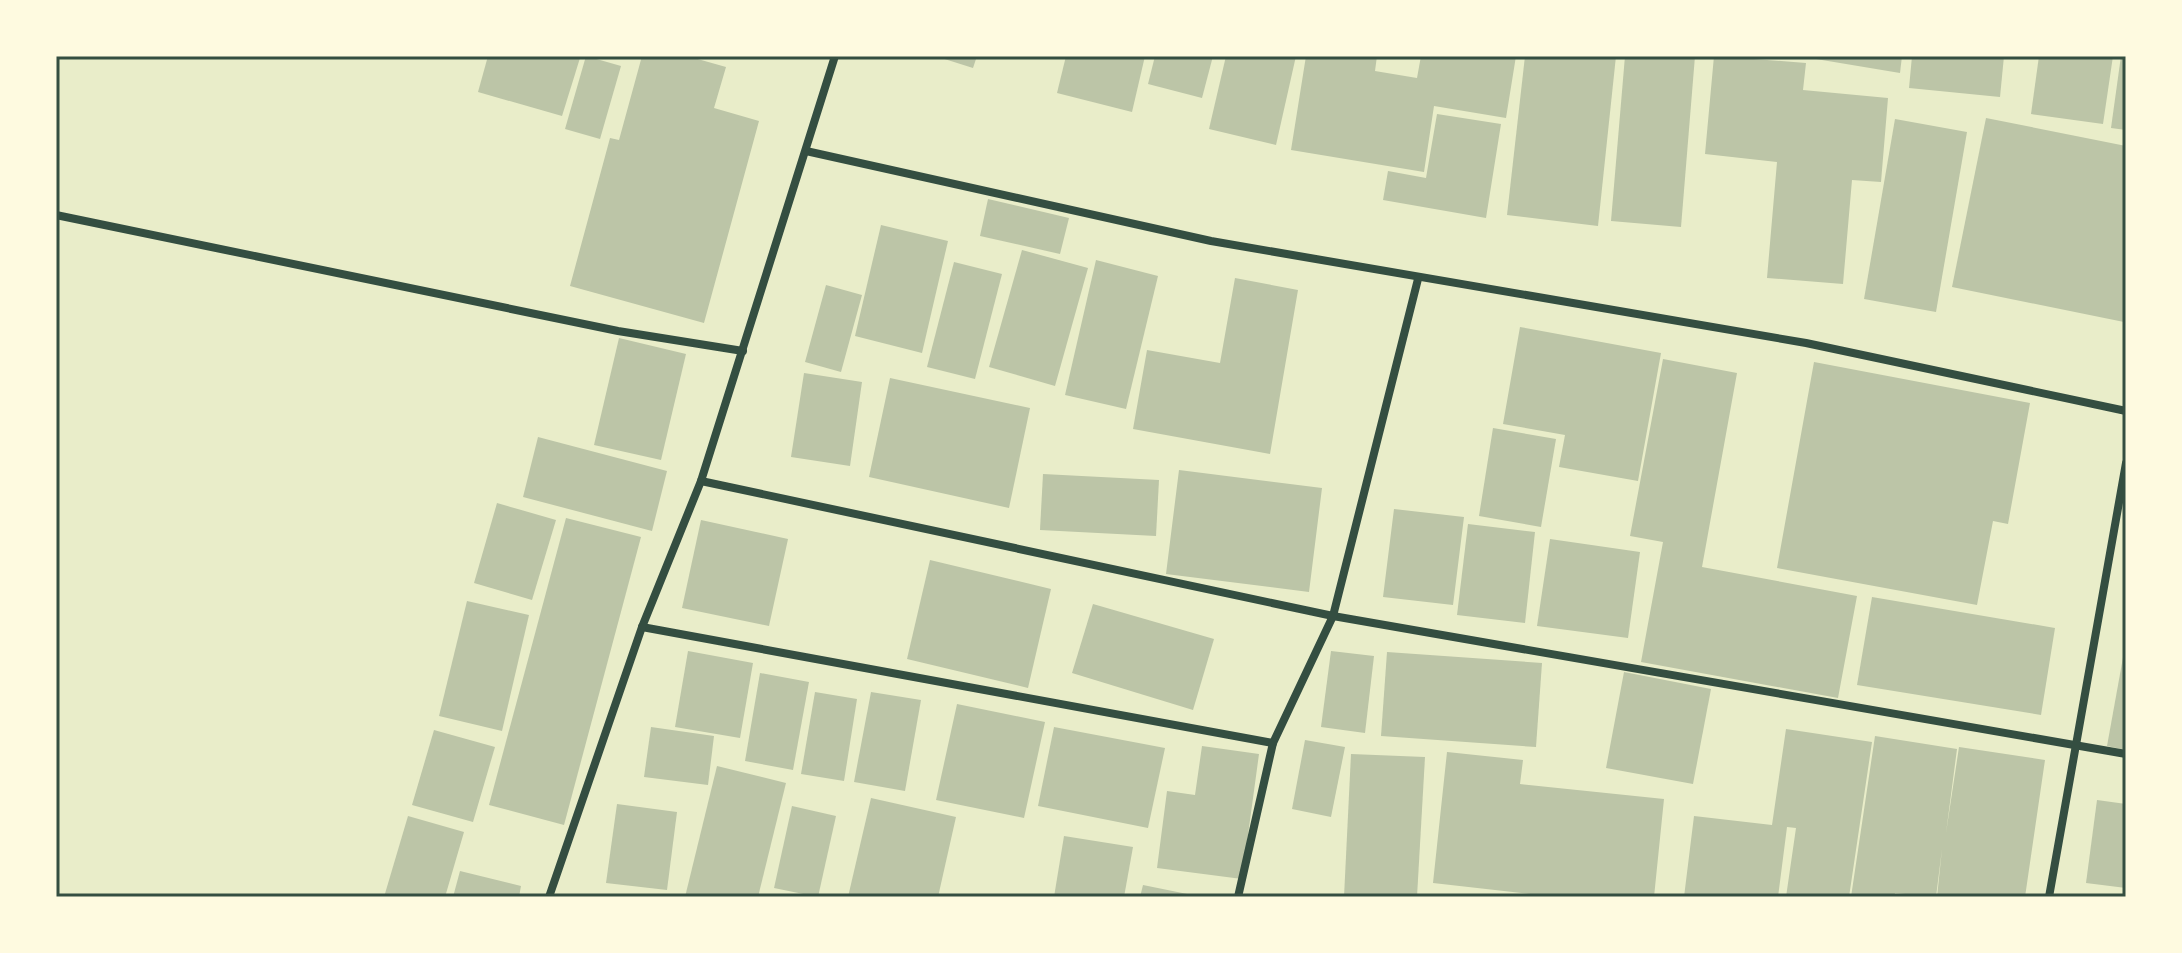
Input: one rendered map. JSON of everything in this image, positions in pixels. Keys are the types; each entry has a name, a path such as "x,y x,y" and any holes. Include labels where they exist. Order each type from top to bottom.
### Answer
{"street":[{"path":"549,897 642,627 701,481 835,56"},
{"path":"806,151 1211,241 1418,279 1806,343 2126,411"},
{"path":"56,215 618,331 743,351"},
{"path":"1238,897 1273,743 1333,616 1418,279"},
{"path":"2049,897 2126,463"},
{"path":"701,481 1333,616 2126,754"},
{"path":"642,627 1273,743"}],"building":[{"path":"488,56 580,58 562,116 478,92"},
{"path":"586,56 621,66 600,139 565,129"},
{"path":"642,56 687,56 726,67 714,108 759,121 704,323 570,286 610,138 619,140"},
{"path":"935,56 977,56 973,68"},
{"path":"1066,56 1145,56 1132,112 1057,93"},
{"path":"1155,56 1213,56 1202,98 1148,84"},
{"path":"1226,56 1296,56 1276,145 1209,129"},
{"path":"1306,56 1377,56 1375,71 1417,78 1421,56 1516,56 1506,118 1434,106 1424,172 1291,150"},
{"path":"1525,56 1616,56 1598,226 1507,215"},
{"path":"1625,56 1695,56 1681,227 1611,221"},
{"path":"1714,56 1806,63 1803,90 1888,98 1881,182 1852,180 1843,284 1767,278 1777,162 1705,154"},
{"path":"1798,56 1902,56 1900,73"},
{"path":"1912,56 2004,56 2000,97 1909,88"},
{"path":"2039,56 2113,56 2103,124 2031,114"},
{"path":"2121,56 2126,56 2126,130 2111,128"},
{"path":"1437,114 1501,124 1486,218 1383,200 1388,171 1426,178"},
{"path":"1986,118 2126,146 2124,322 1952,287"},
{"path":"1895,119 1967,132 1936,312 1864,299"},
{"path":"988,199 1069,218 1060,254 980,236"},
{"path":"881,225 948,241 922,353 855,336"},
{"path":"1022,250 1088,268 1055,386 989,367"},
{"path":"1096,260 1158,276 1126,409 1065,395"},
{"path":"954,262 1002,274 975,379 927,367"},
{"path":"1235,278 1298,290 1270,454 1133,429 1147,350 1220,363"},
{"path":"826,285 862,295 841,372 805,362"},
{"path":"1520,327 1661,353 1638,481 1559,467 1565,435 1503,424"},
{"path":"619,338 686,354 661,460 594,445"},
{"path":"1663,359 1737,373 1702,567 1857,596 1838,698 1641,662 1663,542 1630,536"},
{"path":"1814,362 2030,403 2008,524 1993,521 1977,605 1777,568"},
{"path":"804,373 862,382 850,466 791,457"},
{"path":"890,378 1030,408 1009,508 869,477"},
{"path":"1493,428 1556,439 1541,527 1479,516"},
{"path":"538,437 667,471 652,531 523,497"},
{"path":"1179,470 1322,488 1309,592 1166,574"},
{"path":"1043,474 1159,480 1156,536 1040,530"},
{"path":"497,503 556,520 532,600 474,583"},
{"path":"1394,509 1464,517 1453,605 1383,597"},
{"path":"566,518 641,537 564,825 489,805"},
{"path":"701,520 788,539 769,626 682,608"},
{"path":"1468,524 1535,532 1525,623 1457,615"},
{"path":"1550,539 1640,552 1628,638 1537,626"},
{"path":"930,560 1051,589 1028,688 907,659"},
{"path":"1872,597 2055,628 2041,715 1857,685"},
{"path":"467,601 529,615 502,731 439,716"},
{"path":"1093,604 1214,639 1193,710 1072,673"},
{"path":"688,651 753,663 740,738 675,727"},
{"path":"1331,651 1374,656 1365,733 1321,727"},
{"path":"1387,652 1542,663 1536,747 1381,736"},
{"path":"2126,652 2126,750 2107,746"},
{"path":"1624,672 1711,689 1693,784 1606,768"},
{"path":"760,673 809,682 793,770 745,761"},
{"path":"815,692 857,699 844,781 801,774"},
{"path":"871,692 921,700 905,791 854,782"},
{"path":"957,704 1045,722 1024,818 936,800"},
{"path":"651,727 714,736 708,785 644,777"},
{"path":"1054,727 1165,748 1148,828 1038,806"},
{"path":"1786,729 1872,742 1849,897 1786,897 1796,828 1787,827 1778,897 1684,897 1694,816 1772,825"},
{"path":"434,730 495,747 473,822 412,805"},
{"path":"1875,736 1957,749 1946,833 1959,747 2045,760 2025,897 1937,897 1942,849 1936,897 1895,893 1894,897 1851,897"},
{"path":"1305,740 1345,747 1331,817 1292,809"},
{"path":"1202,746 1259,754 1242,879 1157,868 1167,791 1195,795"},
{"path":"1447,752 1523,760 1520,784 1664,799 1654,897 1557,897 1433,883"},
{"path":"1351,754 1425,757 1417,897 1344,897"},
{"path":"717,766 786,783 758,897 685,897"},
{"path":"871,798 956,817 938,897 848,897"},
{"path":"2097,800 2126,804 2126,888 2086,883"},
{"path":"617,804 677,812 667,890 606,883"},
{"path":"792,806 836,816 818,897 774,888"},
{"path":"408,816 464,832 445,897 384,897"},
{"path":"1064,836 1133,847 1124,897 1054,897"},
{"path":"460,871 521,886 519,897 453,897"},
{"path":"1143,885 1197,896 1197,897 1140,897"}]}
